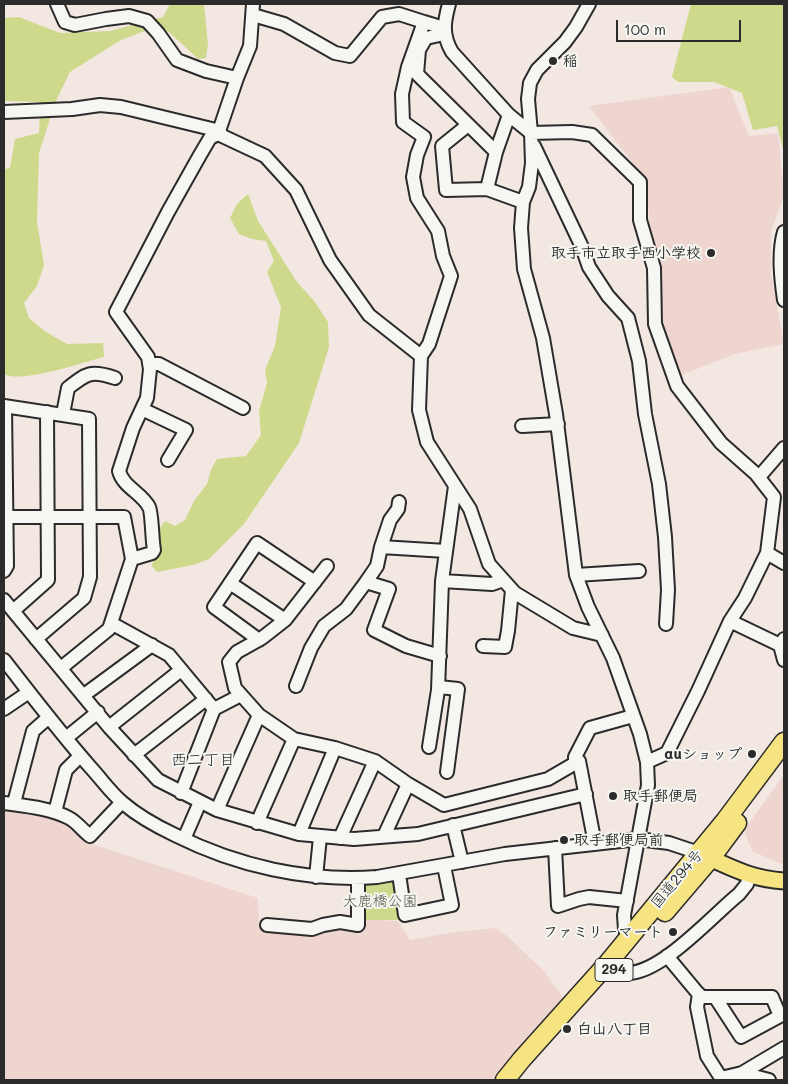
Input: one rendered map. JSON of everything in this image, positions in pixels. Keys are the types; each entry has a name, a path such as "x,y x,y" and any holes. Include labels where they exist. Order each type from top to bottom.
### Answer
{"highway":[{"name":"国道294号","path":"505,1080 522,1059 610,967 630,936 705,856 725,821 784,742"},
{"name":"国道294号","path":"515,1080 705,856 784,757"}],"main road":[{"path":"705,856 749,876 784,881"}],"street":[{"path":"57,4 65,22 75,25 106,18 129,16 147,22 158,33 177,60 206,71 237,78"},
{"path":"449,4 444,31 446,43 509,116 531,137 582,247 589,267 608,296 628,318 639,361 644,414 659,484 666,537 668,590 666,624"},
{"path":"589,4 565,42 536,70 530,83 528,99 532,163 529,187 523,202 521,228 524,269 543,338 558,424 576,575 588,607 613,658 647,762 648,786 624,922 625,930 630,936"},
{"path":"132,559 152,553 154,550 151,538 150,508 121,478 119,471 133,428 147,398 150,369 148,357 116,312 200,155 210,138 219,132 250,46 253,9 336,53 350,56 382,17 400,14 444,31"},
{"path":"424,22 408,67 402,94 403,122 424,137 417,155 413,177 417,198 438,231 443,256 451,276 429,344 421,356 419,410 427,442 470,509 489,564 512,590 573,628 602,635"},
{"path":"444,31 426,38 419,50 417,74 496,152"},
{"path":"4,112 72,109 100,104 121,107 219,132 265,156 296,190 330,260 369,315 421,356"},
{"path":"487,189 496,152 509,116"},
{"path":"442,146 468,125"},
{"path":"531,137 572,132 592,134 640,182 640,220 654,268 655,324 677,386 720,443 759,477 779,500 767,553 745,598 730,621 667,753 647,762"},
{"path":"422,140 442,146"},
{"path":"442,146 446,190 487,189 523,202"},
{"path":"783,239 784,300"},
{"path":"149,364 159,364 243,408"},
{"path":"63,414 68,388 85,375 102,374 115,378"},
{"path":"4,571 7,566 4,406 89,418 90,577 84,598 36,639"},
{"path":"142,409 186,430 168,460"},
{"path":"13,611 48,580 47,412"},
{"path":"522,426 558,424"},
{"path":"759,477 784,448"},
{"path":"428,747 438,687 442,581 456,486"},
{"path":"296,686 311,648 324,626 346,609 378,566 381,547 390,520 398,509 399,502"},
{"path":"6,516 124,517 132,559 109,629 61,668"},
{"path":"259,640 214,607 257,543 315,582"},
{"path":"381,547 446,551"},
{"path":"767,553 784,563"},
{"path":"326,566 285,620 259,640 237,652 229,662 235,688 259,715 294,739 335,748 375,761 408,784 444,805 548,779 579,761 595,844"},
{"path":"576,575 639,572"},
{"path":"442,581 492,584 503,580"},
{"path":"366,582 389,589 374,630 406,646 440,656"},
{"path":"230,584 285,620"},
{"path":"483,646 504,647 508,630 512,590"},
{"path":"4,600 109,727 158,780 217,810 299,834 354,839 418,834 586,794"},
{"path":"730,621 782,642 784,660"},
{"path":"111,623 169,655 210,704"},
{"path":"84,696 152,644"},
{"path":"4,660 80,756 122,802 152,823 184,839 240,861 275,870 316,877 358,878 399,874 505,854 638,839 669,843 705,856"},
{"path":"109,727 181,670"},
{"path":"438,687 458,689 447,772"},
{"path":"4,709 29,692"},
{"path":"134,755 210,704 241,695"},
{"path":"181,793 210,704"},
{"path":"66,738 98,712"},
{"path":"217,810 259,715"},
{"path":"576,763 576,758 590,728 633,716"},
{"path":"49,717 33,731 9,803 55,812 71,819 90,836 122,802"},
{"path":"257,823 294,739"},
{"path":"299,834 335,748"},
{"path":"55,812 66,770 80,756"},
{"path":"340,838 375,761"},
{"path":"384,836 408,784"},
{"path":"184,839 200,802"},
{"path":"454,825 462,862"},
{"path":"316,877 320,837"},
{"path":"555,848 558,906 589,897 627,901"},
{"path":"399,874 405,915 452,906 444,866"},
{"path":"610,967 619,972 633,973 655,964 678,949 743,890 749,876"},
{"path":"267,925 312,929 340,922 358,925 358,878"},
{"path":"667,956 701,997 715,997 772,997 780,1016 741,1037 715,997"},
{"path":"699,994 698,1007 707,1056 721,1079 742,1073 784,1048"},
{"path":"742,1073 769,1080"}],"shaded area":[{"name":"取手市立取手西小学校","path":"729,87 749,136 778,133 784,196 771,231 771,274 784,344 735,354 674,378 655,324 647,182 589,106"},
{"path":"784,775 784,865 752,851 744,830"},
{"path":"4,810 68,822 89,843 258,898 259,925 312,931 360,919 398,921 410,940 495,928 506,935 545,972 564,999 492,1080 4,1080"}],"green space":[{"path":"170,4 204,4 208,44 206,58 198,59 169,32 147,30 121,40 70,72 55,103 39,153 37,222 44,265 37,286 24,303 29,318 46,332 67,344 103,343 104,357 38,374 12,376 4,374 4,169 10,168 15,139 39,133 40,102 4,101 4,18 19,17 60,33 110,31 163,17"},
{"path":"691,4 784,4 784,153 777,126 753,130 742,93 714,82 678,82 672,77"},
{"path":"248,194 258,221 297,282 315,302 328,322 329,347 299,443 244,524 209,559 193,565 157,572 151,565 158,555 160,528 165,521 175,526 185,520 194,501 207,484 217,459 246,456 261,435 259,411 267,383 265,370 275,346 281,307 267,272 274,261 266,241 252,239 239,234 230,218 237,204"},
{"name":"大鹿橋公園","path":"397,881 403,920 362,920 362,884"}],"place":[{"name":"稲","path":"553,61"},
{"name":"取手市立取手西小学校","path":"711,253"},
{"name":"auショップ","path":"752,754"},
{"name":"取手郵便局","path":"613,796"},
{"name":"取手郵便局前","path":"564,840"},
{"name":"ファミリーマート","path":"673,932"},
{"name":"白山八丁目","path":"567,1029"}],"district":[{"name":"西二丁目","path":"203,760"}]}
